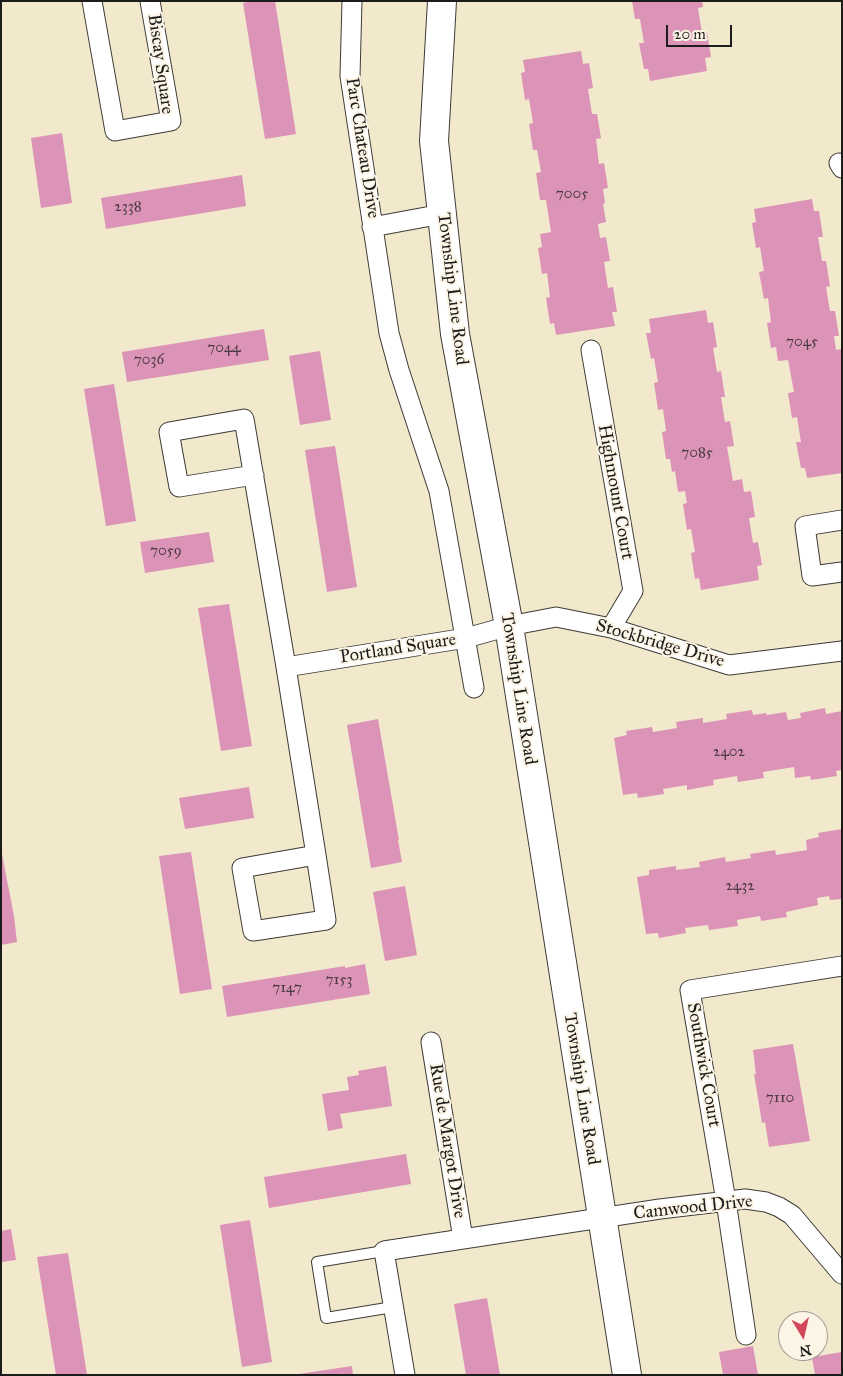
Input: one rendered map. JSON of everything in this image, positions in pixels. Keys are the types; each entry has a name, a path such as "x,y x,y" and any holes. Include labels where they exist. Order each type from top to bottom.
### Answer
{"main road":[{"name":"Township Line Road","path":"442,1 434,141 455,334 509,626 627,1375"}],"street":[{"name":"Biscay Square","path":"92,1 115,131 171,122 150,1"},
{"name":"Parc Chateau Drive","path":"352,1 350,76 372,227 442,214"},
{"path":"372,227 392,342 399,370 439,491 474,688"},
{"name":"Highmount Court","path":"591,350 633,591 611,628"},
{"path":"254,475 179,487 169,432 244,419 254,475 286,667 316,855 326,920 253,931 242,868 316,855"},
{"path":"842,520 804,526 812,576 842,572"},
{"name":"Stockbridge Drive","path":"509,626 556,617 611,628 729,665 842,651"},
{"name":"Portland Square","path":"286,667 466,638 509,626"},
{"name":"Southwick Court","path":"726,1201 690,990 842,966"},
{"name":"Rue de Margot Drive","path":"430,1042 463,1239"},
{"name":"Camwood Drive","path":"573,1222 726,1201 759,1200 786,1211 802,1225 842,1274"},
{"path":"726,1201 746,1335"},
{"name":"Rue de Margot Drive","path":"384,1251 573,1222"},
{"path":"384,1251 405,1375"}],"lane":[{"path":"384,1251 317,1262 326,1318 394,1307"}],"building":[{"path":"275,1 296,134 265,139 243,3"},
{"path":"632,1 702,1 703,7 698,8 702,33 707,32 711,57 705,58 707,71 650,81 648,69 644,69 639,43 644,43 640,19 635,19"},
{"path":"581,51 583,64 589,63 593,88 588,89 592,114 597,114 601,138 596,139 599,164 604,163 608,188 603,189 606,222 598,224 600,238 606,237 610,261 604,262 608,288 613,287 617,312 612,312 615,326 556,335 554,323 550,324 546,298 550,297 547,273 542,274 538,248 542,247 540,234 551,232 546,200 540,200 536,173 541,172 537,150 533,150 529,124 533,123 529,99 525,100 521,73 525,72 523,60"},
{"path":"62,133 72,203 41,208 31,138"},
{"path":"242,175 246,206 106,229 101,198"},
{"path":"812,199 814,211 819,211 823,237 818,237 822,261 826,261 830,286 826,287 830,311 835,311 839,336 834,336 836,350 842,349 842,473 807,478 805,468 801,468 796,442 801,442 797,417 792,418 788,393 794,392 788,360 778,361 776,347 771,348 767,323 771,322 768,298 764,299 759,272 764,271 760,247 756,248 752,223 756,222 754,209"},
{"path":"706,310 708,323 713,322 717,347 713,348 717,372 721,371 725,397 721,397 725,422 730,421 734,446 727,447 733,481 742,479 744,492 751,491 755,517 749,518 753,543 758,542 762,565 757,566 759,580 701,590 699,578 695,579 691,553 695,552 691,529 687,530 683,504 687,503 685,491 678,492 675,471 672,472 670,459 666,459 662,432 666,431 663,409 658,410 654,383 658,382 654,358 651,359 646,333 651,333 649,319"},
{"path":"264,329 269,360 127,382 122,352"},
{"path":"320,351 331,420 300,425 289,356"},
{"path":"114,384 136,521 106,526 84,389"},
{"path":"335,446 357,587 327,592 305,450"},
{"path":"209,532 214,562 145,573 140,542"},
{"path":"229,604 252,746 221,751 198,608"},
{"path":"825,708 826,714 842,711 842,770 836,771 837,776 811,780 810,776 795,778 794,767 763,772 764,778 738,782 737,776 713,780 714,785 687,790 687,785 663,789 664,794 638,798 637,793 623,795 614,738 627,735 626,731 652,727 653,732 677,728 676,722 703,718 703,723 727,719 726,714 752,710 753,715 786,712 788,720 801,718 800,713"},
{"path":"378,719 402,862 371,868 347,725"},
{"path":"249,787 254,818 185,829 179,798"},
{"path":"842,829 842,899 830,900 829,896 817,898 818,905 786,912 787,917 761,921 760,916 737,920 738,926 709,930 708,925 685,928 686,933 659,938 658,933 646,934 637,877 649,875 649,870 676,866 676,870 700,867 699,862 725,857 726,862 751,858 750,854 775,850 776,855 807,850 806,840 819,837 818,833"},
{"path":"1,849 17,942 1,945"},
{"path":"191,852 212,989 180,994 159,856"},
{"path":"405,886 417,955 385,961 373,892"},
{"path":"365,964 370,994 227,1017 222,986"},
{"path":"793,1044 810,1141 769,1147 765,1122 762,1123 754,1074 756,1074 753,1050"},
{"path":"386,1066 392,1106 340,1114 343,1128 328,1131 322,1094 349,1090 347,1077 359,1075 358,1071"},
{"path":"406,1154 411,1184 269,1208 264,1177"},
{"path":"250,1220 272,1362 242,1367 220,1225"},
{"path":"11,1229 16,1260 1,1262 1,1231"},
{"path":"68,1253 87,1375 56,1375 37,1257"},
{"path":"487,1298 500,1375 466,1375 454,1304"},
{"path":"753,1346 758,1375 723,1375 719,1352"},
{"path":"842,1352 842,1375 815,1375 813,1361 828,1361 828,1354"},
{"path":"352,1366 353,1375 299,1375 299,1374"}]}
